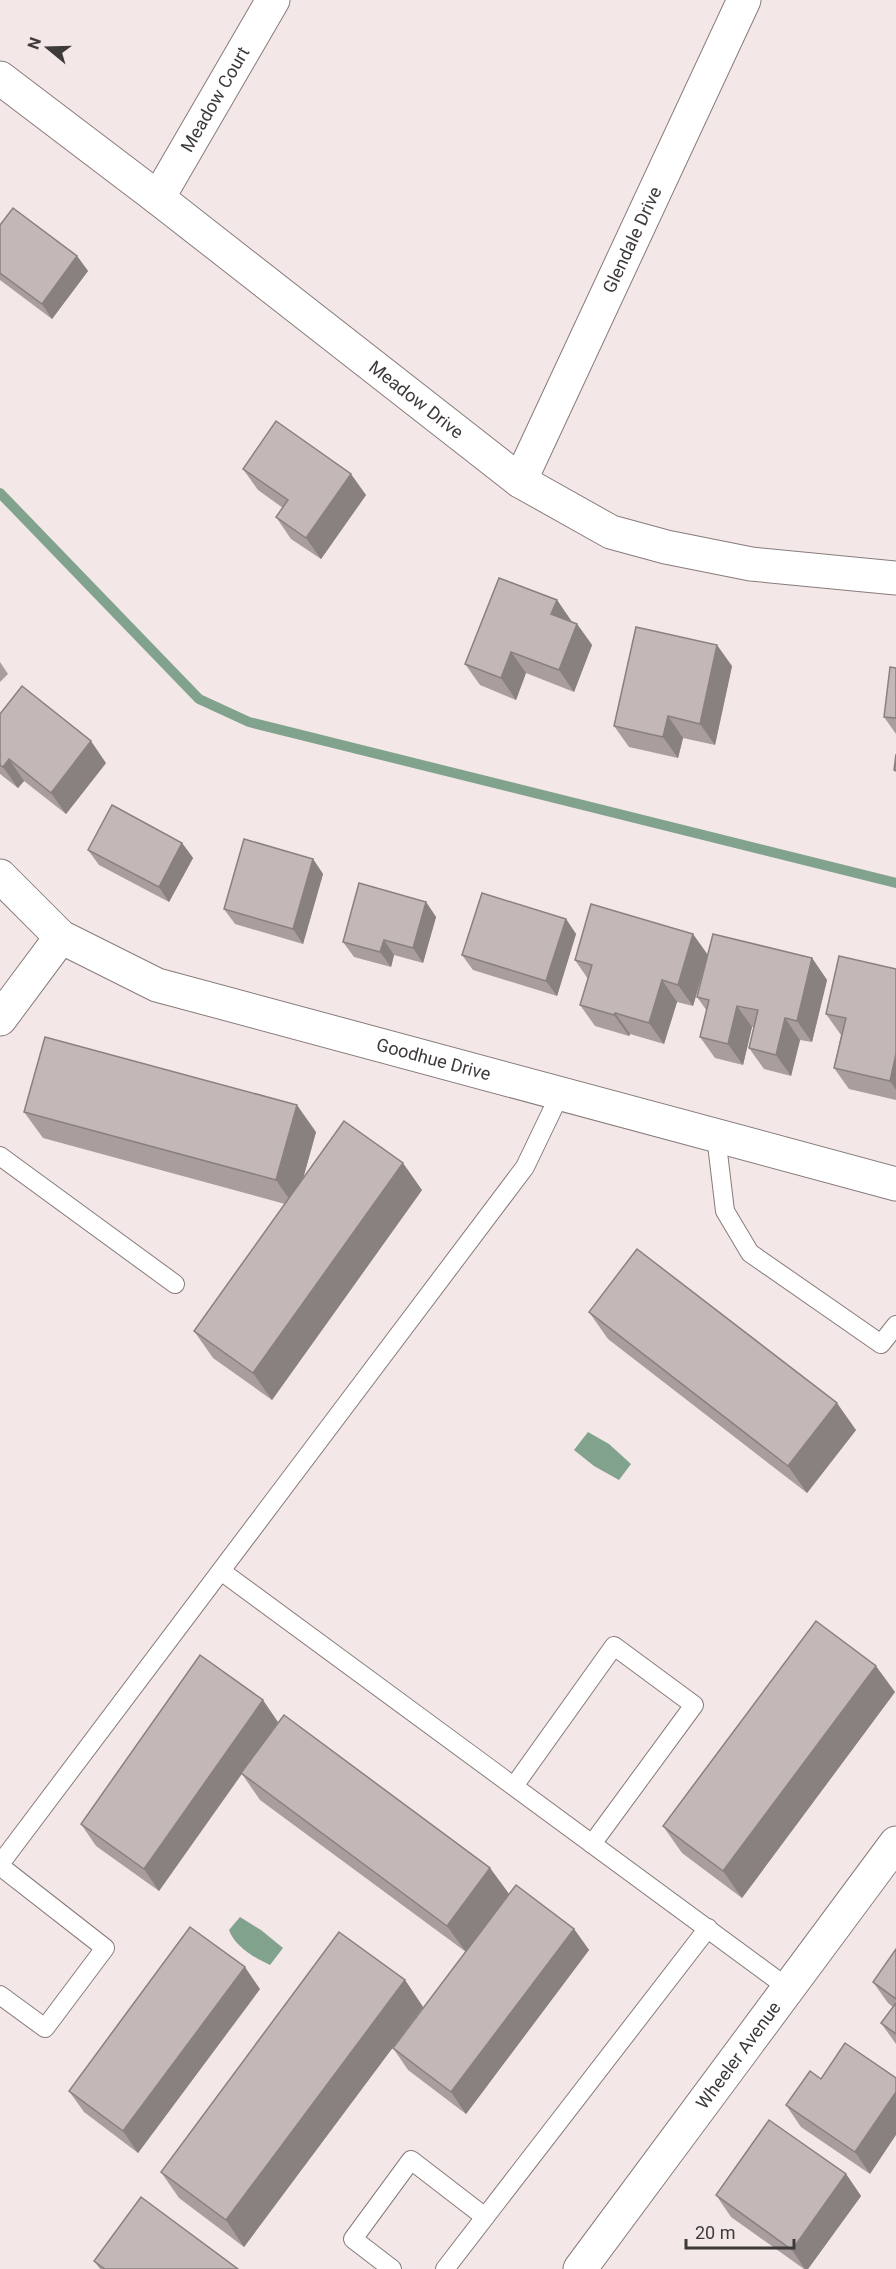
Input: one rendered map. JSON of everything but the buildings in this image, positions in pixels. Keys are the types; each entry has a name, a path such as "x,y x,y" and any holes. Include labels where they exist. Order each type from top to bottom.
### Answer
{"street":[{"name":"Meadow Court","path":"158,198 273,0"},
{"name":"Glendale Drive","path":"520,481 744,0"},
{"name":"Meadow Drive","path":"0,78 158,198 520,481 611,532 666,547 750,564 896,578"},
{"name":"Goodhue Drive","path":"0,876 60,937 157,985 896,1184"},
{"path":"0,1019 60,937"},
{"name":"Wheeler Avenue","path":"580,2269 896,1843"}],"lane":[{"path":"0,1995 45,2028 105,1948 0,1865 525,1167 560,1094"},
{"path":"716,1136 725,1211 750,1253 881,1344 896,1325"},
{"path":"0,1156 175,1284"},
{"path":"221,1571 788,1988"},
{"path":"514,1786 614,1646 694,1705 592,1844"},
{"path":"445,2269 708,1928"},
{"path":"392,2269 353,2239 411,2160 485,2217"}],"shaded area":[{"path":"588,1432 609,1444 631,1464 619,1480 594,1466 574,1450"},
{"path":"240,1917 283,1948 270,1965 246,1951 232,1936 229,1930"}],"waterway":[{"path":"0,493 199,699 249,722 896,883"}]}
